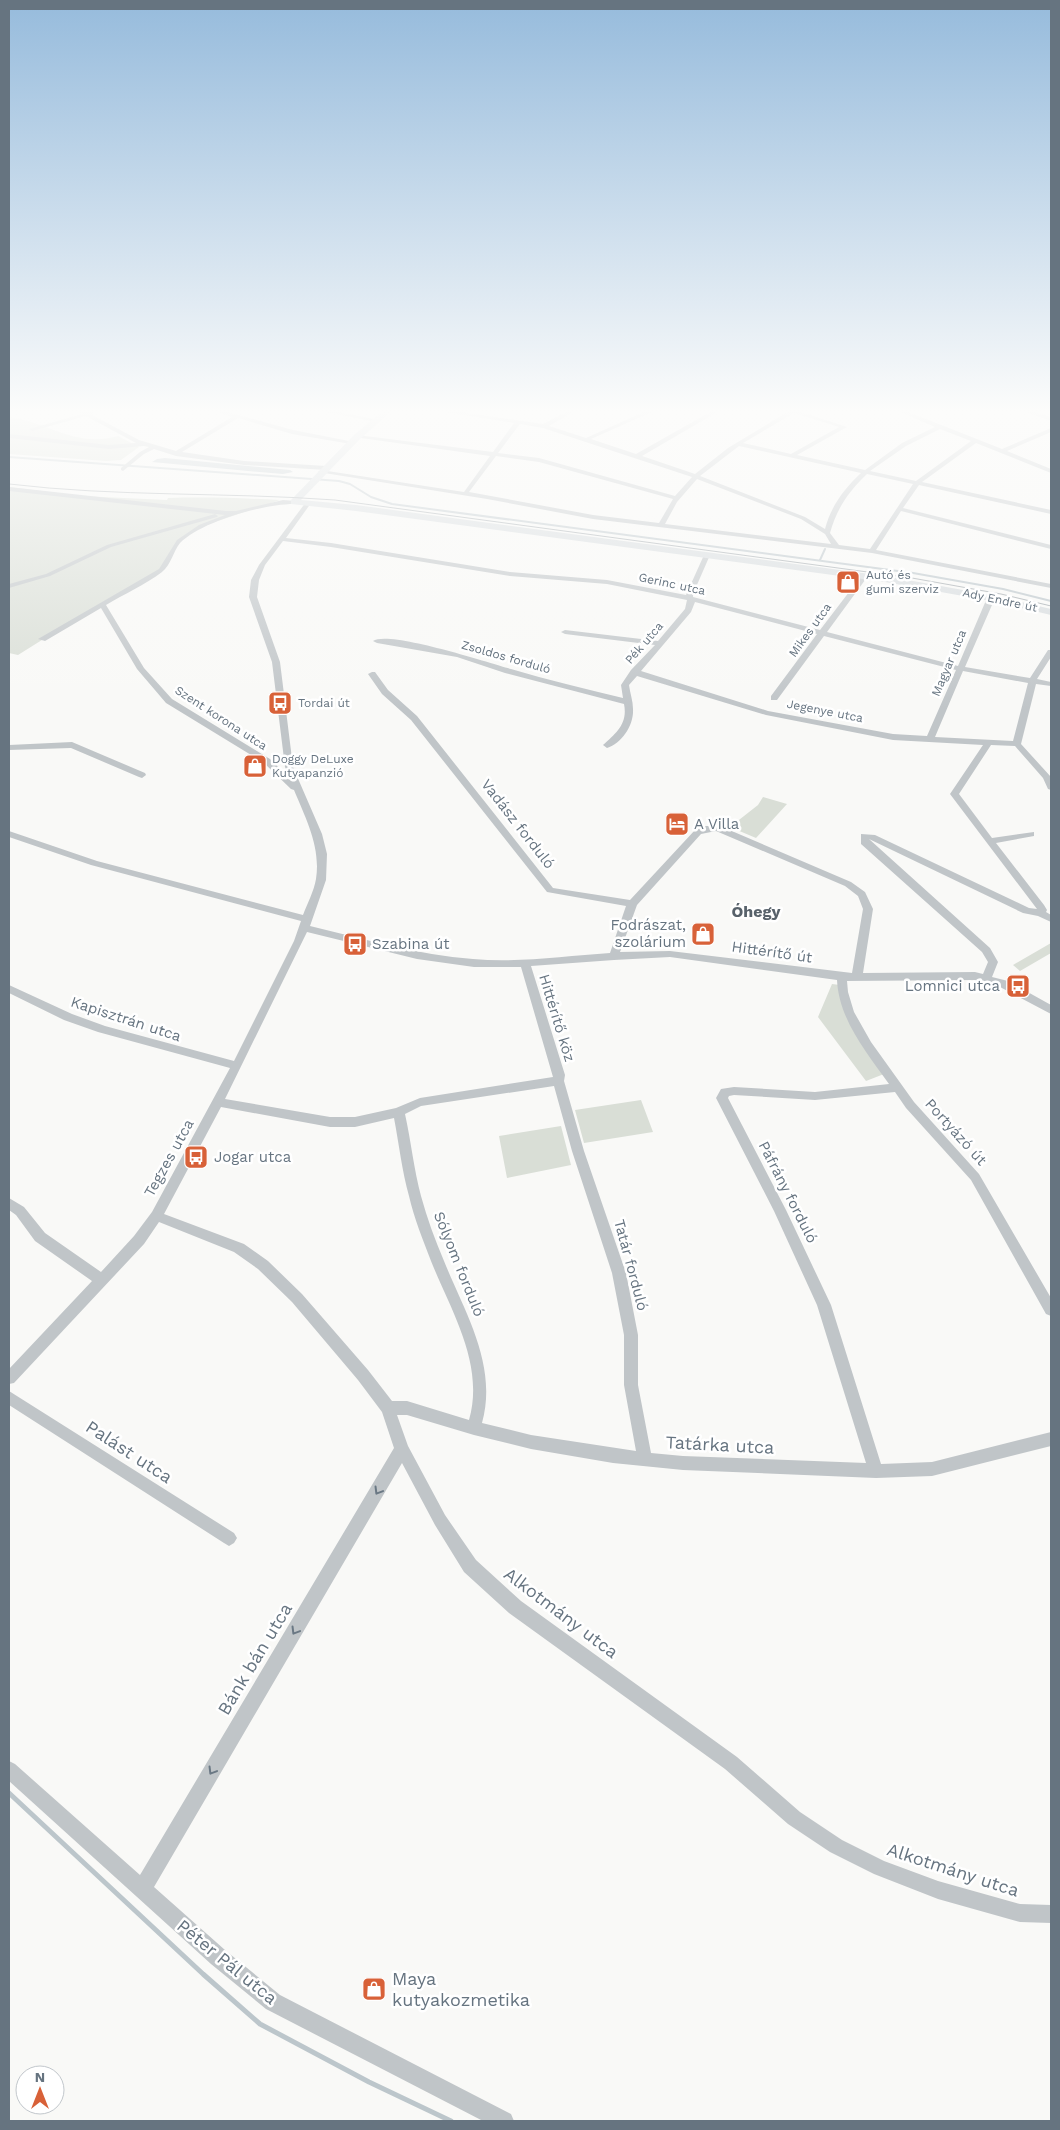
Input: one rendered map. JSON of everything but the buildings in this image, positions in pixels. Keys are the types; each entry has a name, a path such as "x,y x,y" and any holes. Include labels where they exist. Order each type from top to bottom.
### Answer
{"street":[{"path":"202,510 226,513 242,512"},
{"path":"42,639 161,570 175,546 185,536 205,526 247,510"},
{"path":"9,834 94,863 306,924 321,880 322,854 317,834 291,773 276,662 253,597 257,574 302,510"},
{"name":"Ady Endre út","path":"365,510 864,576 991,598 1051,612"},
{"path":"557,510 661,526 872,551 1051,586"},
{"path":"661,526 670,510"},
{"path":"783,510 803,518 828,523"},
{"path":"827,534 828,523 835,510"},
{"path":"872,551 898,510"},
{"path":"905,510 1051,547"},
{"path":"9,586 48,575 109,546 226,513"},
{"path":"803,518 827,534 837,547"},
{"name":"Gerinc utca","path":"281,539 332,545 510,574 607,582 689,598 961,668 1051,684"},
{"name":"Pék utca","path":"608,745 619,736 624,728 629,709 625,685 688,610 691,602 689,594 707,555"},
{"name":"Mikes utca","path":"774,698 864,576"},
{"name":"Magyar utca","path":"930,738 991,598"},
{"name":"Szent korona utca","path":"102,604 141,669 169,701 267,762 302,795"},
{"path":"565,632 660,643"},
{"name":"Zsoldos forduló","path":"377,641 459,655 508,671 627,702"},
{"path":"1051,652 1033,680 1017,744 1047,777 1051,787"},
{"name":"Jegenye utca","path":"634,672 766,713 894,736 1017,744"},
{"name":"Vadász forduló","path":"372,674 375,681 406,709 471,787 550,890 632,904"},
{"path":"989,742 954,794 1041,907 1040,913"},
{"path":"9,748 72,745 142,775"},
{"path":"614,956 632,904 698,832 710,828 728,831 848,884 865,897 868,909 857,977"},
{"path":"989,841 1031,834"},
{"path":"986,979 993,962 986,950 864,842 864,836 872,837 1027,911 1040,913 1051,919"},
{"name":"Hittérítő út","path":"306,924 417,955 449,961 499,964 670,954 842,977 974,976 1004,984 1051,1010"},
{"name":"Tegzes utca","path":"9,1378 139,1240 156,1216 237,1066 306,924"},
{"name":"Hittérítő köz","path":"525,963 559,1075 558,1081"},
{"name":"Portyázó út","path":"842,977 842,987 849,1012 867,1045 896,1088 975,1177 1051,1310"},
{"name":"Kapisztrán utca","path":"9,989 76,1020 203,1058 237,1066"},
{"path":"218,1102 330,1122 355,1122 399,1112 420,1102 558,1081"},
{"name":"Tatár forduló","path":"558,1081 578,1151 621,1282 631,1335 630,1385 645,1459"},
{"name":"Páfrány forduló","path":"876,1471 824,1305 780,1210 722,1098 725,1092 734,1091 815,1096 896,1088"},
{"name":"Sólyom forduló","path":"399,1112 414,1196 437,1260 463,1318 474,1350 480,1381 480,1406 474,1428"},
{"path":"9,1203 20,1211 40,1237 102,1280"},
{"name":"Alkotmány utca","path":"156,1216 211,1236 250,1254 296,1298 388,1408 402,1449 440,1520 470,1566 515,1607 731,1763 794,1818 836,1846 880,1868 938,1890 1020,1913 1051,1914"},
{"name":"Palást utca","path":"9,1398 229,1538"},
{"name":"Tatárka utca","path":"388,1408 407,1408 474,1428 538,1444 613,1456 876,1471 932,1469 1051,1439"},
{"name":"Bánk bán utca","path":"142,1890 402,1449"},
{"name":"Péter Pál utca","path":"9,1770 218,1957 273,2002 504,2121"}],"shaded area":[{"path":"9,510 249,510 191,532 181,539 161,570 101,603 18,655 9,653"},
{"path":"763,797 787,804 756,838 730,827 758,805"},
{"path":"1051,943 1051,953 1020,971 1013,965"},
{"path":"832,984 840,985 884,1074 866,1081 818,1017"},
{"path":"641,1100 653,1132 584,1143 575,1110"},
{"path":"561,1126 571,1165 507,1178 499,1136"}],"waterway":[{"path":"440,510 913,573 1003,589 1051,601"},
{"path":"820,560 825,549"},
{"path":"9,1793 203,1974 260,2024 369,2082 451,2121"}],"tram line":[{"path":"412,510 912,578 1001,594 1051,606"}],"place":[{"name":"Autó és gumi szerviz","path":"848,582"},
{"name":"Tordai út","path":"280,703"},
{"name":"Doggy DeLuxe Kutyapanzió","path":"255,766"},
{"name":"A Villa","path":"677,824"},
{"name":"Fodrászat, szolárium","path":"703,934"},
{"name":"Szabina út","path":"355,944"},
{"name":"Lomnici utca","path":"1018,986"},
{"name":"Jogar utca","path":"196,1157"},
{"name":"Maya kutyakozmetika","path":"374,1989"}],"district":[{"name":"Óhegy","path":"756,911"}]}
